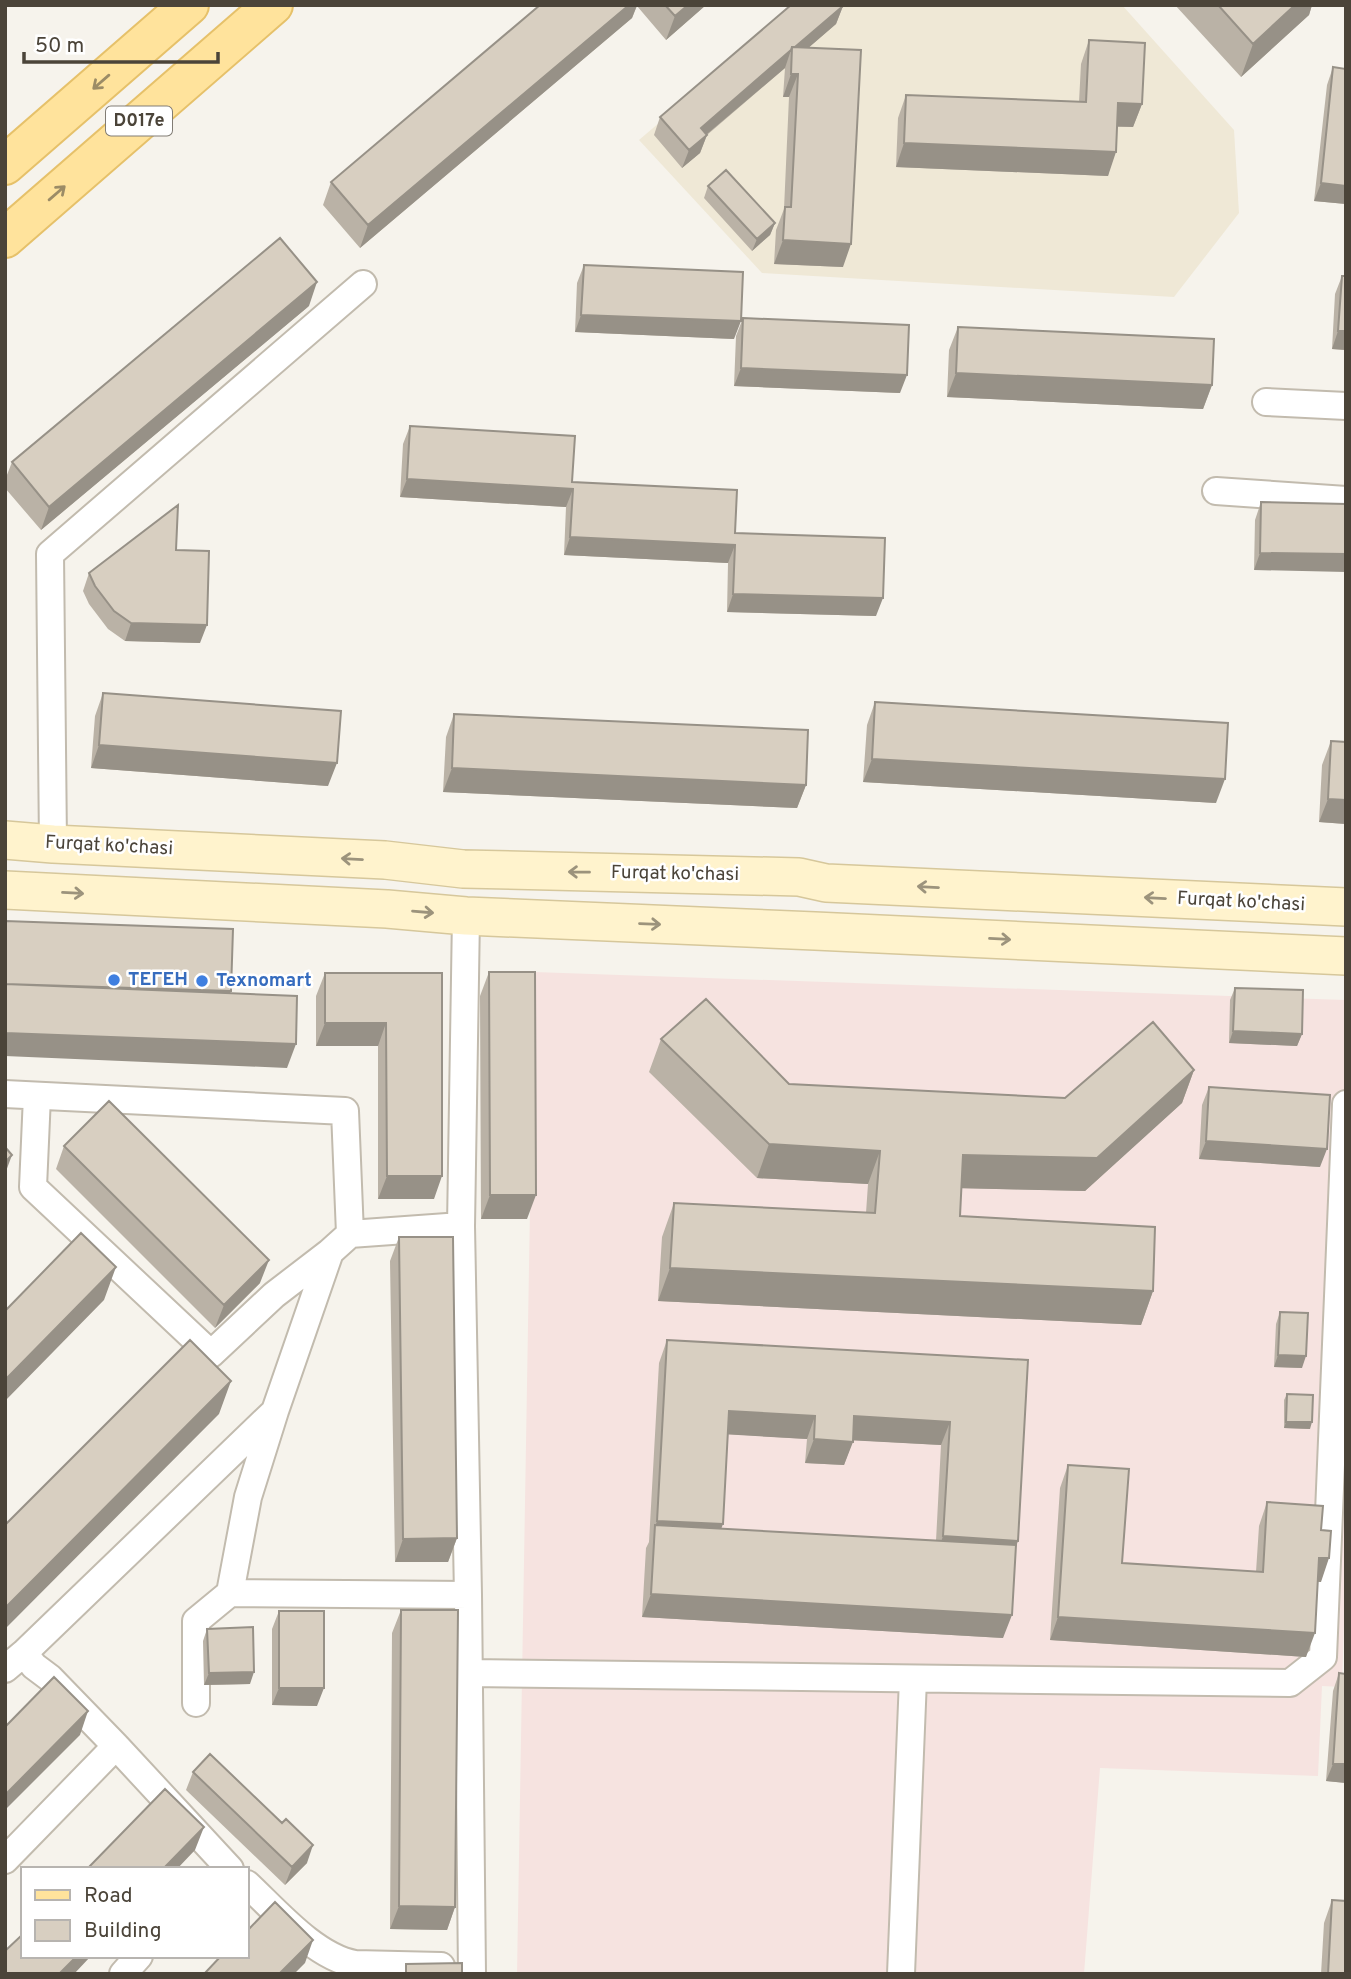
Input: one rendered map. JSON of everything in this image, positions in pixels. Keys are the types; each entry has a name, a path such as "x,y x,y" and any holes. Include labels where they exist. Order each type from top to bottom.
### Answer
{"main road":[{"name":"D017e","path":"5,165 189,5"},
{"name":"D017e","path":"5,238 273,5"},
{"name":"Furqat ko'chasi","path":"5,840 385,860 463,869 799,877 826,883 1346,907"},
{"path":"5,890 387,909 466,916 1346,956"}],"street":[{"path":"53,844 50,554 363,284"},
{"path":"1266,402 1346,406"},
{"path":"1216,491 1346,500"},
{"path":"248,1885 336,1968 355,1964 472,1970 461,1226 466,916"},
{"path":"5,1094 345,1111 350,1234"},
{"path":"37,1096 33,1187 211,1354 274,1295 350,1234 461,1226"},
{"path":"469,1673 1290,1684 1323,1657 1346,1104"},
{"path":"230,1593 248,1497 330,1252"},
{"path":"14,1661 275,1411"},
{"path":"196,1703 196,1620 230,1593 468,1595"},
{"path":"14,1661 34,1666 50,1678 116,1746 225,1867"},
{"path":"901,1974 913,1679"},
{"path":"5,1860 116,1746"},
{"path":"123,1974 137,1958"}],"shaded area":[{"path":"797,5 1122,5 1234,130 1239,213 1174,297 762,273 639,140"},
{"path":"534,972 1346,1000 1346,1562 1342,1687 1322,1686 1318,1776 1100,1768 1084,1974 517,1974"}],"building":[{"path":"540,5 629,5 368,225 331,182"},
{"path":"665,5 688,5 675,16"},
{"path":"791,5 843,6 792,47 701,128 707,135 689,150 660,117"},
{"path":"1218,5 1295,5 1253,44"},
{"path":"1089,40 1145,43 1142,104 1118,103 1116,152 904,143 906,95 1086,102"},
{"path":"792,47 861,50 851,244 783,240 785,207 791,207 798,74 791,74"},
{"path":"1333,67 1346,69 1346,186 1321,183"},
{"path":"726,170 775,223 757,239 708,186"},
{"path":"280,238 317,282 49,507 12,462"},
{"path":"584,265 743,272 741,321 581,315"},
{"path":"1342,276 1346,276 1346,331 1338,331"},
{"path":"743,318 909,325 907,375 741,368"},
{"path":"958,327 1214,339 1212,385 956,373"},
{"path":"410,426 575,436 572,482 737,490 735,533 885,538 883,598 733,594 735,545 570,537 573,489 407,479"},
{"path":"1261,502 1346,504 1346,554 1260,553"},
{"path":"178,505 176,550 209,551 207,625 131,623 114,611 95,586 89,573"},
{"path":"103,693 341,711 337,763 99,745"},
{"path":"875,702 1228,723 1225,779 872,759"},
{"path":"454,714 808,730 806,785 452,768"},
{"path":"1331,741 1346,742 1346,800 1328,799"},
{"path":"5,921 233,929 231,991 5,984"},
{"path":"489,972 535,972 536,1195 490,1195"},
{"path":"325,973 442,973 442,1176 387,1176 386,1023 325,1023"},
{"path":"5,984 297,996 296,1044 5,1033"},
{"path":"1235,988 1303,990 1302,1034 1233,1031"},
{"path":"706,999 789,1084 1065,1098 1153,1022 1194,1070 1097,1158 963,1155 960,1216 1155,1227 1153,1291 670,1268 674,1203 875,1213 880,1151 769,1144 661,1039"},
{"path":"1209,1087 1330,1095 1327,1149 1206,1141"},
{"path":"109,1101 269,1260 224,1305 64,1146"},
{"path":"5,1147 12,1155 5,1162"},
{"path":"81,1233 116,1267 5,1380 5,1311"},
{"path":"399,1237 453,1237 457,1538 403,1539"},
{"path":"1280,1312 1308,1313 1306,1356 1278,1355"},
{"path":"190,1340 231,1381 5,1608 5,1525"},
{"path":"667,1340 1028,1360 1018,1541 943,1536 950,1422 854,1416 853,1442 814,1439 815,1416 729,1411 723,1524 657,1521"},
{"path":"1287,1394 1313,1395 1312,1422 1286,1422"},
{"path":"1068,1465 1129,1469 1122,1563 1263,1572 1267,1502 1323,1506 1321,1530 1331,1531 1329,1558 1319,1558 1315,1633 1058,1617"},
{"path":"655,1525 1016,1545 1012,1615 651,1594"},
{"path":"401,1610 458,1610 455,1907 399,1906"},
{"path":"279,1611 324,1611 324,1688 279,1688"},
{"path":"253,1627 254,1672 209,1673 207,1629"},
{"path":"1339,1673 1346,1674 1346,1764 1333,1764"},
{"path":"54,1677 88,1711 5,1795 5,1727"},
{"path":"210,1754 282,1823 286,1819 313,1845 292,1867 193,1772"},
{"path":"165,1789 204,1827 165,1867 89,1867"},
{"path":"1332,1900 1346,1901 1346,1974 1328,1974"},
{"path":"275,1902 313,1940 279,1974 204,1974 219,1958 248,1958 248,1930"},
{"path":"21,1936 21,1958 75,1958 59,1974 5,1974 5,1951"},
{"path":"462,1963 462,1974 406,1974 406,1964"}],"place":[{"name":"ТЕГЕН","path":"114,980"},
{"name":"Texnomart","path":"202,981"}]}
